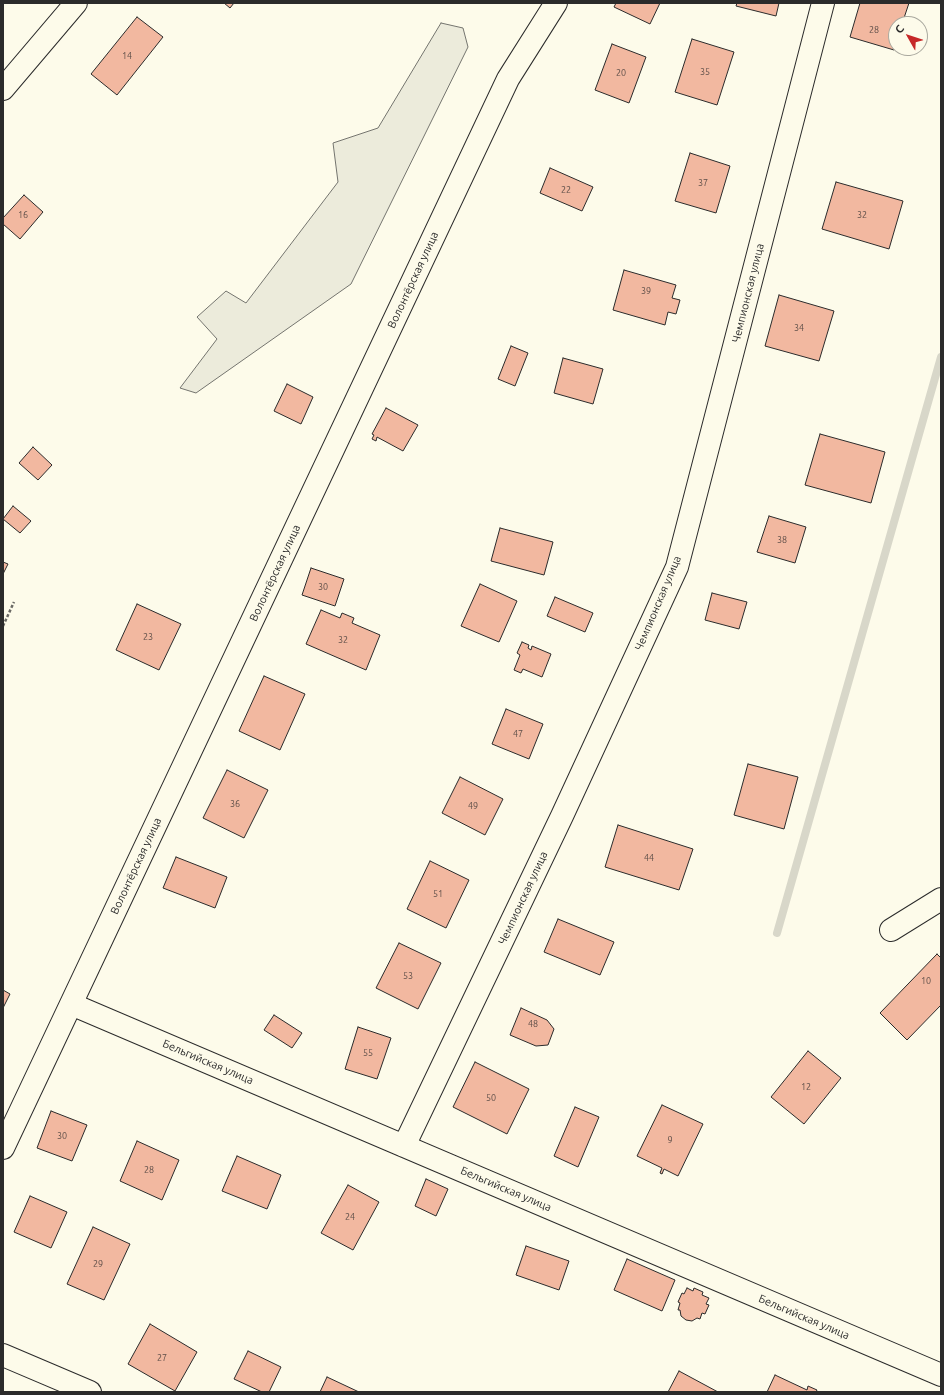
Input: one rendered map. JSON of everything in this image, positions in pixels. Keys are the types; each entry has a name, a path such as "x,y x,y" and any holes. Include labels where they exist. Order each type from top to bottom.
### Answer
{"street":[{"path":"3,90 76,3"},
{"name":"Волонтёрская улица","path":"3,1148 508,79 556,3"},
{"name":"Чемпионская улица","path":"404,1146 562,816 677,567 823,3"},
{"path":"891,930 941,899"},
{"name":"Бельгийская улица","path":"71,1004 941,1375"},
{"path":"3,1355 90,1392"}],"path":[{"path":"3,626 14,602"}],"shaded area":[{"path":"441,23 463,28 468,47 351,284 196,393 180,388 217,339 197,317 226,291 246,303 338,182 333,143 378,128"}],"building":[{"path":"224,3 234,3 230,8"},
{"path":"616,3 660,3 650,24 614,7"},
{"path":"737,3 779,3 776,16 736,6"},
{"path":"860,3 909,3 905,16 888,16 888,48 850,37"},
{"path":"137,17 163,37 117,95 91,74"},
{"path":"692,39 734,52 717,105 675,92"},
{"path":"612,44 646,57 629,103 595,90"},
{"path":"690,153 730,166 716,213 675,201"},
{"path":"550,168 593,187 582,211 540,193"},
{"path":"836,182 903,201 889,249 822,229"},
{"path":"24,195 43,212 20,239 3,224 3,218"},
{"path":"624,270 676,285 672,298 680,300 676,314 668,312 665,325 613,310"},
{"path":"779,295 834,311 819,361 765,346"},
{"path":"511,346 528,353 515,386 498,379"},
{"path":"563,358 603,369 593,404 554,393"},
{"path":"287,384 313,397 301,424 274,411"},
{"path":"386,408 418,425 403,451 377,437 376,441 372,439 374,435 372,434"},
{"path":"820,434 885,452 871,503 805,485"},
{"path":"33,447 52,465 38,480 19,463"},
{"path":"13,506 31,521 20,533 3,519"},
{"path":"769,516 806,527 795,563 757,552"},
{"path":"500,528 553,542 544,575 491,561"},
{"path":"3,562 8,564 3,574"},
{"path":"311,568 344,579 335,606 302,595"},
{"path":"480,584 517,601 499,642 461,626"},
{"path":"712,593 747,602 739,629 705,620"},
{"path":"555,597 593,613 585,632 547,616"},
{"path":"137,604 181,624 159,670 116,650"},
{"path":"321,610 340,618 342,613 354,618 352,623 380,635 366,670 306,644"},
{"path":"522,642 529,645 528,648 531,650 532,646 551,654 542,677 523,669 521,673 514,670 520,655 517,653"},
{"path":"264,676 305,694 280,750 239,731"},
{"path":"506,709 543,724 529,759 492,744"},
{"path":"748,764 798,777 784,829 734,815"},
{"path":"227,770 268,790 244,838 203,818"},
{"path":"460,777 503,799 485,835 442,813"},
{"path":"618,825 693,849 679,890 605,867"},
{"path":"176,857 227,877 215,908 163,888"},
{"path":"430,861 469,880 446,928 407,909"},
{"path":"558,919 614,942 600,975 544,952"},
{"path":"399,943 441,963 418,1009 376,988"},
{"path":"937,954 941,958 941,1005 907,1040 880,1013"},
{"path":"3,990 10,994 3,1008"},
{"path":"521,1008 547,1020 554,1029 548,1045 536,1046 510,1035"},
{"path":"274,1015 302,1033 292,1048 264,1030"},
{"path":"358,1027 391,1038 377,1079 345,1069"},
{"path":"808,1051 841,1078 804,1124 771,1097"},
{"path":"475,1062 529,1089 507,1134 453,1107"},
{"path":"662,1105 703,1124 678,1176 664,1169 662,1174 660,1173 662,1168 637,1156"},
{"path":"575,1107 599,1117 578,1167 554,1156"},
{"path":"51,1111 87,1125 72,1161 37,1148"},
{"path":"137,1141 179,1160 162,1200 120,1181"},
{"path":"237,1156 281,1175 267,1209 222,1191"},
{"path":"426,1179 448,1189 436,1216 415,1206"},
{"path":"348,1185 379,1202 353,1250 321,1233"},
{"path":"30,1196 67,1212 51,1248 14,1232"},
{"path":"93,1227 130,1244 104,1300 67,1284"},
{"path":"526,1246 569,1261 559,1290 516,1275"},
{"path":"627,1259 675,1280 662,1311 614,1290"},
{"path":"687,1288 693,1291 694,1288 703,1292 702,1295 709,1298 706,1304 709,1305 705,1314 702,1313 700,1319 697,1318 692,1321 686,1320 681,1316 680,1310 678,1310 680,1303 678,1302 682,1293 684,1294"},
{"path":"150,1324 197,1352 175,1391 128,1364"},
{"path":"248,1351 281,1367 269,1392 262,1392 234,1379"},
{"path":"679,1371 718,1392 668,1392"},
{"path":"775,1375 807,1390 808,1386 817,1390 816,1392 767,1392"},
{"path":"327,1377 359,1392 320,1392"}],"waterway":[{"path":"777,933 941,357"}]}
